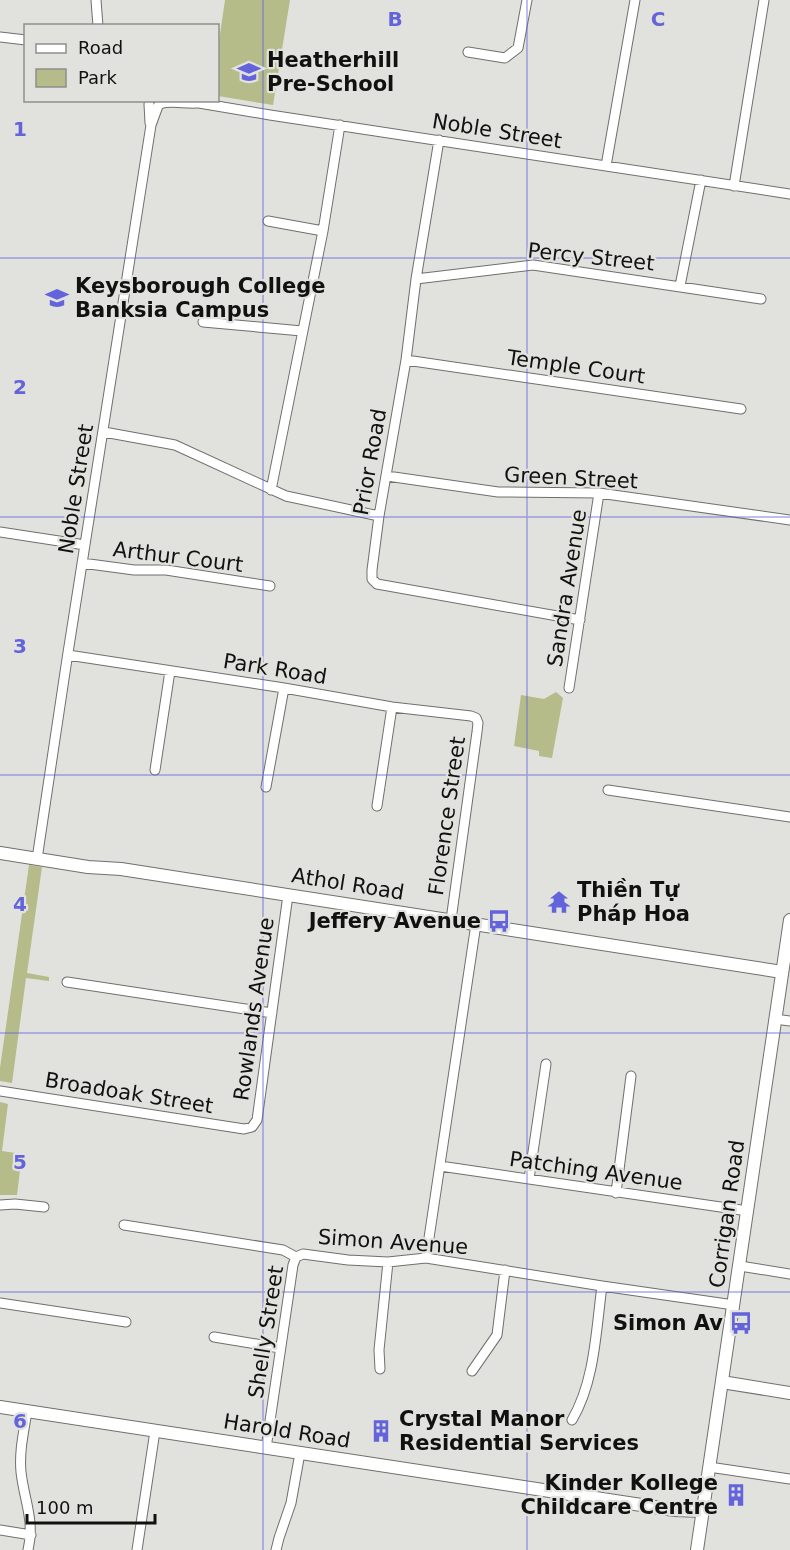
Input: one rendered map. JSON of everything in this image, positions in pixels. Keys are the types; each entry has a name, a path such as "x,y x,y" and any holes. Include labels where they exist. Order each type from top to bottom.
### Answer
{"main road":[{"name":"Athol Road","path":"0,847 88,867 121,869 782,972"},
{"name":"Athol Road","path":"0,853 38,856"},
{"name":"Corrigan Road","path":"697,1550 790,920"},
{"path":"722,1382 790,1393"},
{"name":"Harold Road","path":"0,1407 702,1514"}],"street":[{"path":"96,0 96,23"},
{"path":"468,52 505,58 518,48 527,0"},
{"path":"606,166 635,0"},
{"path":"734,186 764,0"},
{"path":"0,36 24,40"},
{"name":"Noble Street","path":"38,856 153,102 183,104 196,102 790,195"},
{"path":"271,490 323,231 340,125"},
{"name":"Prior Road","path":"439,140 416,279 406,360 379,516 372,579 377,584 580,620"},
{"path":"680,286 701,180"},
{"path":"268,220 323,231"},
{"name":"Percy Street","path":"416,279 533,265 761,299"},
{"path":"203,322 302,331"},
{"name":"Temple Court","path":"406,360 741,409"},
{"path":"104,432 175,445 286,496 379,516"},
{"name":"Green Street","path":"387,476 498,492 599,494 790,520"},
{"name":"Sandra Avenue","path":"569,688 599,494"},
{"path":"0,532 85,545"},
{"name":"Arthur Court","path":"82,563 134,570 166,570 270,586"},
{"name":"Park Road","path":"68,655 392,707 476,718"},
{"path":"155,770 170,670"},
{"path":"266,787 284,688"},
{"path":"377,806 392,707"},
{"name":"Florence Street","path":"451,920 477,732 476,718"},
{"path":"608,790 790,817"},
{"name":"Rowlands Avenue","path":"252,1127 257,1120 288,895"},
{"path":"426,1258 476,924"},
{"path":"67,982 272,1013"},
{"path":"776,1019 790,1021"},
{"path":"529,1179 546,1064"},
{"path":"616,1192 631,1076"},
{"name":"Broadoak Street","path":"0,1091 244,1129 252,1127"},
{"name":"Patching Avenue","path":"440,1166 748,1211"},
{"path":"0,1205 15,1204 44,1208"},
{"name":"Simon Avenue","path":"124,1225 284,1250 296,1257 303,1254 388,1262 426,1258 734,1305"},
{"name":"Shelly Street","path":"266,1448 296,1257"},
{"path":"380,1369 379,1350 388,1262"},
{"path":"740,1266 790,1274"},
{"path":"472,1371 497,1335 505,1270"},
{"path":"572,1420 580,1408 590,1374 602,1286"},
{"path":"0,1303 126,1322"},
{"path":"214,1337 280,1348"},
{"path":"27,1411 20,1458 22,1483 29,1510 31,1535 28,1550"},
{"path":"137,1550 155,1431"},
{"path":"276,1550 291,1503 300,1453"},
{"path":"709,1467 790,1479"},
{"path":"0,1530 31,1535"}],"green space":[{"path":"225,0 290,0 273,105 219,96 219,41"},
{"path":"556,692 563,698 552,758 539,756 539,751 514,746 521,695 544,699"},
{"path":"29,865 42,867 27,973 49,977 49,981 26,978 12,1083 0,1081 0,1068"},
{"path":"0,1102 8,1104 2,1151 22,1154 17,1195 0,1195"}],"place":[{"name":"Heatherhill Pre-School","path":"249,72"},
{"name":"Keysborough College Banksia Campus","path":"57,298"},
{"name":"Thiền Tự Pháp Hoa","path":"559,902"},
{"name":"Jeffery Avenue","path":"499,921"},
{"name":"Simon Av","path":"741,1323"},
{"name":"Crystal Manor Residential Services","path":"381,1431"},
{"name":"Kinder Kollege Childcare Centre","path":"736,1495"}]}
